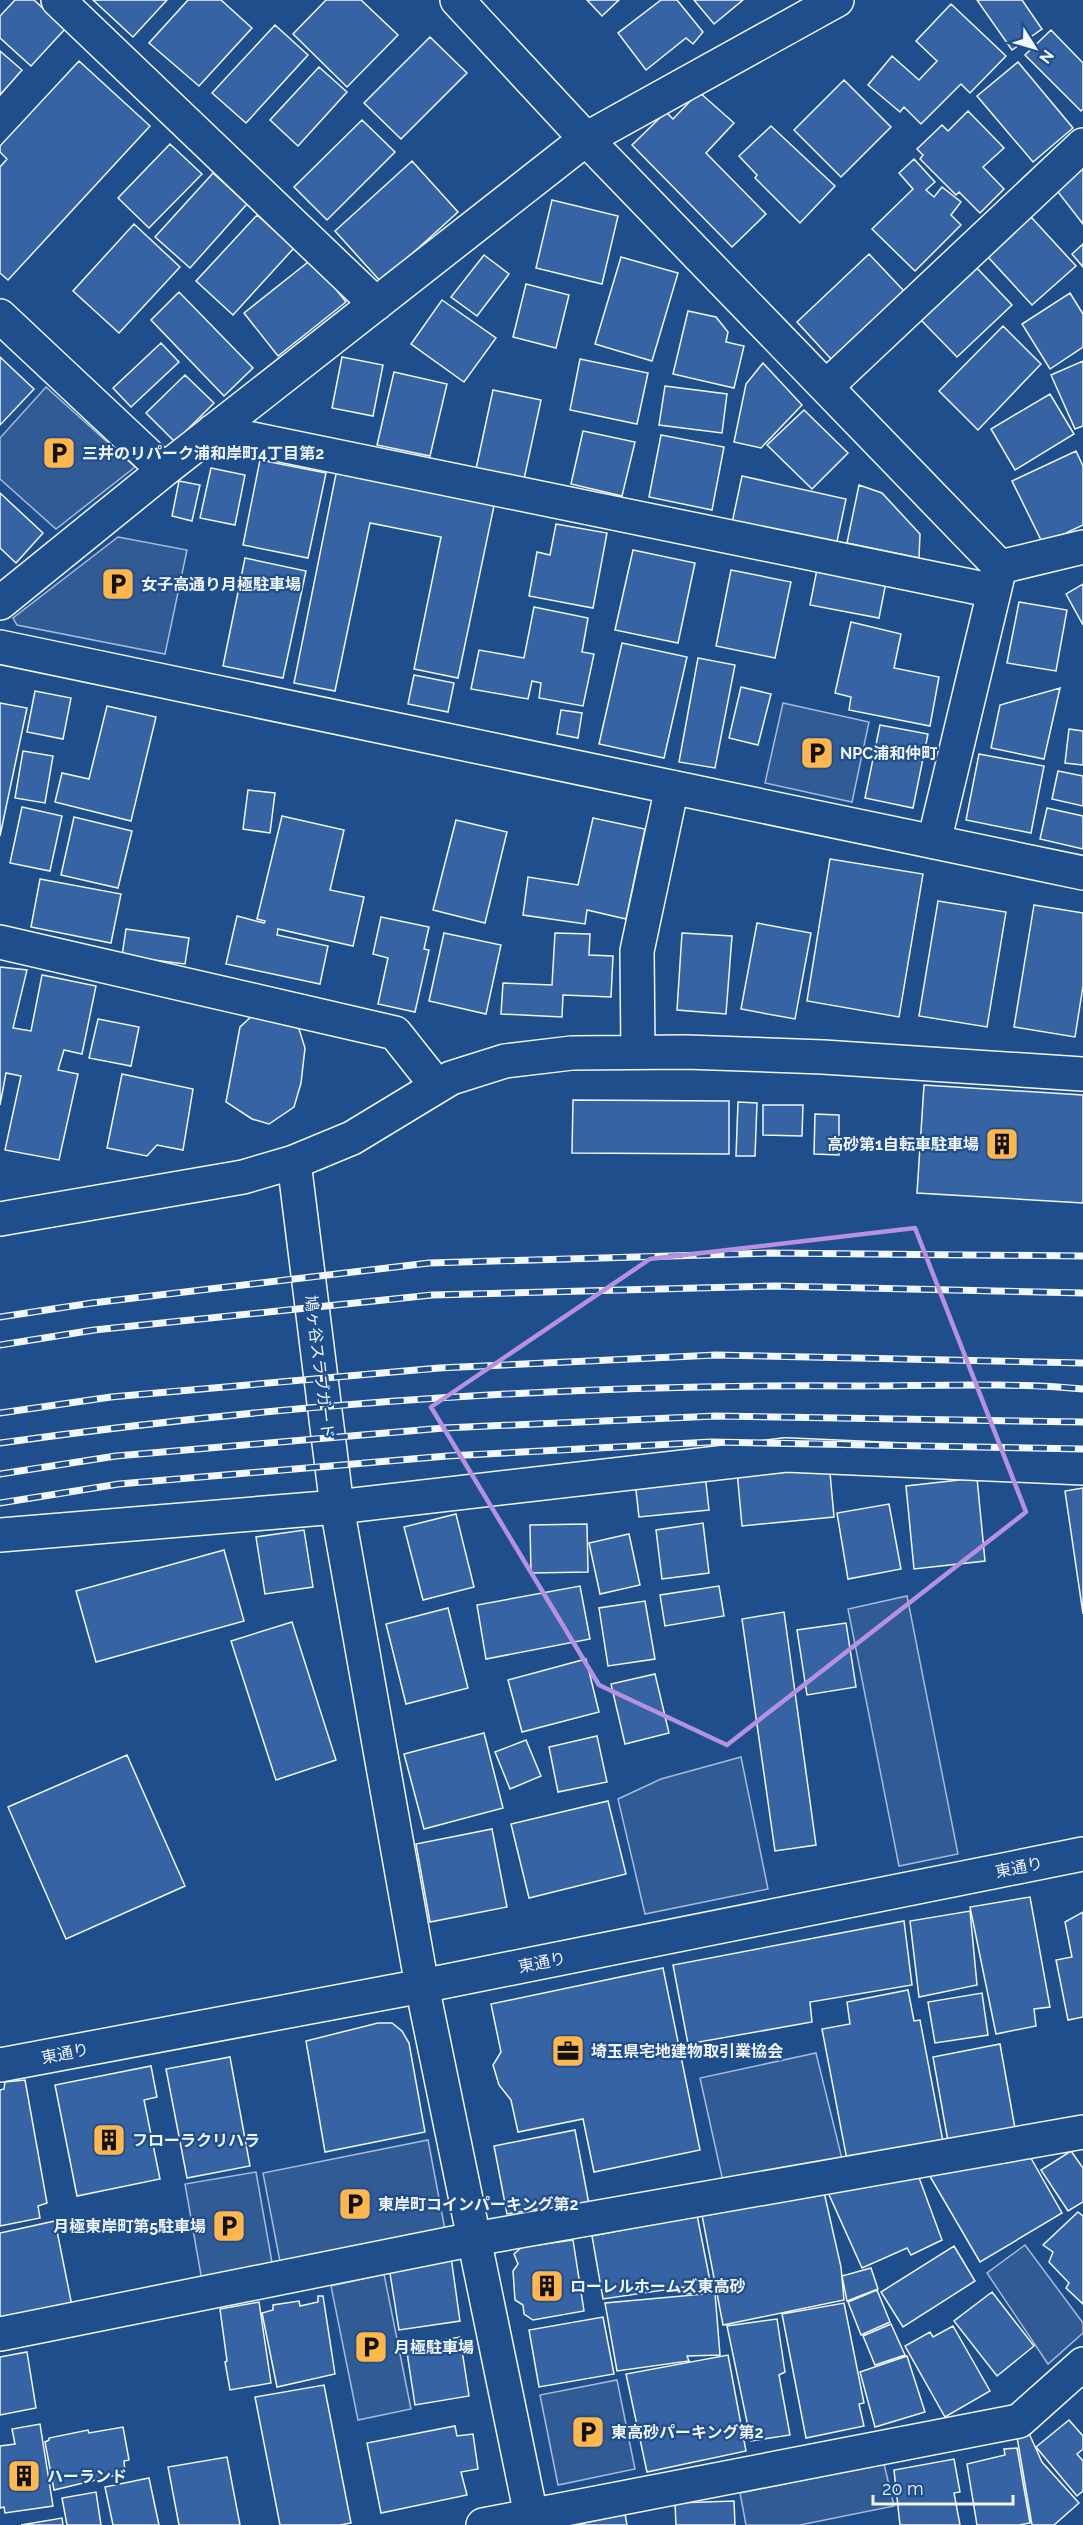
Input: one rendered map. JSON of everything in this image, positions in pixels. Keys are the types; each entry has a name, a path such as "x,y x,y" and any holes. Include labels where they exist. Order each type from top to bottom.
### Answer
{"street":[{"path":"58,0 376,304"},
{"path":"457,0 586,139 826,387 997,579"},
{"path":"0,603 213,431 586,139 837,0"},
{"path":"826,387 1083,146"},
{"path":"0,316 164,470"},
{"path":"213,431 997,579 1083,547"},
{"path":"934,842 997,579"},
{"path":"0,647 1083,873"},
{"path":"638,1052 637,951 672,787"},
{"path":"0,942 395,1033 437,1086"},
{"path":"0,1219 243,1177 294,1162 352,1138 451,1078 506,1061 572,1053 638,1052 823,1057 1083,1074"},
{"name":"鳩ヶ谷スラブガード","path":"294,1162 336,1497 422,1986 532,2521"},
{"path":"0,1535 336,1497 786,1455 1083,1468"},
{"name":"東通り","path":"0,2065 422,1986 1083,1854"},
{"path":"0,2334 474,2239 1083,2132"},
{"path":"483,2525 532,2521 1019,2421 1083,2364"}],"highlighted area":[{"path":"915,1228 1026,1512 727,1745 599,1685 431,1407 650,1259"}],"shaded area":[{"name":"三井のリパーク浦和岸町4丁目第2","path":"46,387 135,467 56,529 0,479 0,438"},
{"name":"女子高通り月極駐車場","path":"118,537 187,550 165,654 17,625 13,618"},
{"name":"NPC浦和仲町","path":"783,703 869,722 852,802 765,783"},
{"path":"907,1596 958,1854 899,1866 848,1609"},
{"path":"741,1757 768,1889 645,1914 618,1799 661,1779"},
{"path":"816,2053 842,2159 724,2186 700,2078"},
{"name":"東岸町コインパーキング第2","path":"428,2140 446,2235 281,2267 263,2173"},
{"name":"月極東岸町第5駐車場","path":"256,2172 273,2268 202,2281 185,2184"},
{"path":"1025,2245 1083,2323 1083,2333 1048,2364 987,2273"},
{"name":"月極駐車場","path":"384,2274 411,2409 358,2420 331,2286"},
{"name":"東高砂パーキング第2","path":"617,2380 635,2469 558,2485 540,2395"},
{"path":"884,2464 894,2506 800,2525 746,2525 740,2493"}],"building":[{"path":"15,0 34,0 65,29 31,66 0,38 0,16"},
{"path":"93,0 167,0 133,37"},
{"path":"188,0 221,0 252,28 199,86 149,43"},
{"path":"326,0 361,0 398,35 347,87 293,34"},
{"path":"587,0 619,0 602,16"},
{"path":"661,0 677,0 703,32 693,44 686,38 646,70 618,33"},
{"path":"694,0 743,0 714,24"},
{"path":"977,0 1022,0 1042,29 1012,50"},
{"path":"951,4 1006,56 970,93 961,84 921,124 904,107 900,112 868,85 892,56 919,80 937,61 916,41"},
{"path":"275,25 308,55 246,123 212,93"},
{"path":"1051,30 1083,63 1083,109 1081,111 1025,55"},
{"path":"430,37 467,73 401,139 364,103"},
{"path":"0,51 22,70 0,95"},
{"path":"79,61 150,126 8,280 0,273 0,167 7,159 0,152 0,146"},
{"path":"1018,62 1073,128 1033,162 977,96"},
{"path":"319,67 347,92 298,146 270,120"},
{"path":"844,80 891,127 841,177 794,130"},
{"path":"699,92 734,123 706,153 766,214 732,247 632,145 666,112 673,119"},
{"path":"968,111 1004,148 983,167 1004,189 980,213 959,192 956,195 920,159 923,155 917,149 942,125 948,131"},
{"path":"362,120 395,152 327,220 294,187"},
{"path":"771,126 835,186 800,223 755,178 757,175 739,156"},
{"path":"170,144 202,174 149,228 118,198"},
{"path":"1083,158 1083,224 1051,183"},
{"path":"914,159 935,182 926,190 934,197 942,187 961,202 951,215 961,225 915,271 872,229 913,189 899,173"},
{"path":"412,161 458,212 381,282 335,231"},
{"path":"213,173 247,204 190,268 155,237"},
{"path":"552,200 618,216 602,284 536,268"},
{"path":"257,215 294,248 233,315 196,281"},
{"path":"1031,217 1076,266 1032,305 988,257"},
{"path":"134,224 180,267 119,333 73,291"},
{"path":"1083,244 1083,267 1072,254"},
{"path":"869,254 904,291 831,359 797,322"},
{"path":"484,255 509,274 477,316 451,297"},
{"path":"621,257 678,273 652,361 595,344"},
{"path":"312,259 346,302 278,356 244,313"},
{"path":"976,267 1012,305 957,357 921,320"},
{"path":"526,284 569,295 556,348 513,337"},
{"path":"179,292 253,368 224,396 151,320"},
{"path":"1070,293 1083,314 1083,347 1050,369 1022,324"},
{"path":"442,300 496,338 464,382 411,344"},
{"path":"688,311 716,317 728,332 726,342 744,346 734,388 673,374"},
{"path":"1003,326 1041,364 978,430 939,391"},
{"path":"161,343 179,362 131,407 113,388"},
{"path":"0,357 34,389 0,425"},
{"path":"342,357 383,365 373,416 332,408"},
{"path":"580,359 648,373 637,424 570,410"},
{"path":"1083,361 1083,426 1075,429 1051,375"},
{"path":"763,363 802,405 761,448 734,442 746,384"},
{"path":"394,372 447,384 430,456 377,445"},
{"path":"185,375 214,403 175,442 146,413"},
{"path":"665,386 727,394 722,433 659,425"},
{"path":"493,390 541,400 524,479 476,469"},
{"path":"1050,394 1074,434 1015,470 991,429"},
{"path":"804,410 848,453 812,489 767,445"},
{"path":"583,431 635,442 622,496 571,484"},
{"path":"661,435 724,447 712,510 649,497"},
{"path":"1076,451 1083,466 1083,525 1043,544 1012,481"},
{"path":"260,460 326,473 308,558 243,545"},
{"path":"211,468 245,475 235,525 200,518"},
{"path":"337,469 495,501 458,678 414,669 441,537 370,523 335,691 294,683"},
{"path":"742,476 846,499 836,546 732,523"},
{"path":"179,481 200,485 192,521 172,516"},
{"path":"859,485 882,493 920,534 919,558 847,543"},
{"path":"0,493 43,533 16,563 0,548"},
{"path":"556,524 607,533 593,608 529,596 537,552 550,555"},
{"path":"633,550 695,563 678,643 615,630"},
{"path":"245,558 306,571 283,678 223,666"},
{"path":"818,564 887,577 879,618 810,605"},
{"path":"731,570 791,582 775,658 716,646"},
{"path":"1083,584 1083,625 1066,594"},
{"path":"1019,602 1067,610 1056,671 1007,663"},
{"path":"534,607 588,618 582,652 594,654 583,706 539,698 541,683 532,681 528,699 471,689 479,650 524,658"},
{"path":"851,622 901,634 894,668 939,677 930,726 849,710 851,697 835,693"},
{"path":"622,643 687,657 664,758 599,744"},
{"path":"698,658 735,665 715,768 679,762"},
{"path":"414,675 454,683 448,712 408,704"},
{"path":"741,687 771,694 758,745 729,738"},
{"path":"1060,688 1044,759 991,748 1000,705"},
{"path":"35,691 71,698 63,739 27,732"},
{"path":"0,703 27,708 0,836"},
{"path":"107,706 156,717 131,821 55,802 62,773 89,779"},
{"path":"561,710 582,713 578,738 557,734"},
{"path":"880,725 928,734 913,808 865,798"},
{"path":"1069,729 1083,731 1083,765 1065,763"},
{"path":"23,751 53,756 45,803 15,798"},
{"path":"979,754 1044,766 1031,833 966,820"},
{"path":"1058,771 1083,776 1083,806 1052,799"},
{"path":"248,790 275,793 270,833 243,829"},
{"path":"22,807 62,816 50,871 10,863"},
{"path":"1047,808 1083,816 1083,849 1040,839"},
{"path":"282,816 344,830 330,890 364,897 353,946 278,929 277,935 328,946 320,984 226,964 237,916 264,923 265,921 257,919"},
{"path":"74,817 132,831 118,888 61,875"},
{"path":"593,818 645,829 626,919 587,910 585,924 523,915 528,877 578,885"},
{"path":"456,820 507,832 485,923 433,910"},
{"path":"830,859 923,874 899,1017 807,1001"},
{"path":"40,879 121,894 111,943 31,927"},
{"path":"938,901 1006,912 987,1027 919,1016"},
{"path":"1034,905 1083,913 1083,986 1075,1037 1014,1027"},
{"path":"381,917 429,927 424,949 429,950 415,1012 378,1004 388,958 373,954"},
{"path":"757,923 811,933 795,1019 741,1009"},
{"path":"126,929 189,938 185,964 122,956"},
{"path":"444,933 501,945 486,1014 429,1001"},
{"path":"555,933 590,934 589,955 613,956 611,997 563,995 562,1017 501,1014 503,983 552,985"},
{"path":"682,933 732,936 726,1014 677,1010"},
{"path":"0,967 27,970 13,1028 31,1031 42,975 96,986 82,1054 64,1050 58,1070 78,1074 59,1160 5,1150 21,1076 6,1073 0,1105"},
{"path":"276,1015 299,1029 305,1048 301,1083 294,1107 269,1124 252,1119 226,1102 240,1027 252,1016"},
{"path":"98,1019 139,1027 131,1066 89,1058"},
{"path":"122,1074 193,1089 183,1150 157,1145 147,1156 107,1148"},
{"name":"高砂第1自転車駐車場","path":"924,1085 1083,1095 1083,1203 917,1193"},
{"path":"573,1100 729,1101 729,1154 572,1153"},
{"path":"738,1102 757,1103 755,1156 736,1156"},
{"path":"763,1105 803,1105 802,1136 763,1135"},
{"path":"815,1114 839,1115 839,1155 814,1154"},
{"path":"829,1462 834,1517 742,1526 737,1471"},
{"path":"705,1474 709,1510 639,1517 635,1482"},
{"path":"977,1478 985,1561 914,1569 906,1486"},
{"path":"1083,1488 1083,1614 1065,1491"},
{"path":"889,1504 901,1569 848,1579 837,1513"},
{"path":"456,1514 474,1587 423,1600 404,1527"},
{"path":"703,1523 709,1573 662,1579 656,1530"},
{"path":"587,1524 588,1572 531,1573 530,1525"},
{"path":"304,1530 313,1587 265,1594 256,1537"},
{"path":"629,1534 640,1585 600,1594 589,1543"},
{"path":"224,1550 244,1621 96,1662 76,1591"},
{"path":"580,1586 590,1639 486,1659 477,1605"},
{"path":"719,1586 724,1616 665,1626 660,1595"},
{"path":"645,1601 655,1659 608,1666 599,1608"},
{"path":"448,1608 468,1688 406,1704 386,1624"},
{"path":"784,1612 816,1845 775,1851 742,1619"},
{"path":"292,1622 336,1760 276,1780 231,1641"},
{"path":"846,1623 856,1687 807,1695 797,1630"},
{"path":"586,1659 599,1712 522,1732 508,1680"},
{"path":"655,1674 669,1733 625,1744 611,1684"},
{"path":"484,1733 503,1808 424,1829 404,1754"},
{"path":"597,1736 607,1782 558,1792 549,1747"},
{"path":"526,1740 541,1776 510,1789 495,1752"},
{"path":"127,1755 185,1886 66,1939 8,1807"},
{"path":"608,1801 626,1874 529,1898 511,1824"},
{"path":"492,1829 507,1907 430,1922 416,1844"},
{"path":"1030,1897 1050,2007 1034,2009 1036,2026 996,2034 970,1907"},
{"path":"970,1911 977,1985 919,1997 910,1921"},
{"path":"1083,1912 1083,2017 1068,2020 1056,1960 1072,1957 1065,1922"},
{"path":"904,1921 912,1985 810,2002 812,2022 688,2044 673,1965"},
{"path":"663,1968 700,2150 594,2172 583,2119 518,2132 511,2100 499,2085 493,2065 501,2052 491,2004"},
{"path":"908,1990 914,2021 920,2020 944,2147 848,2165 822,2029 850,2024 847,2002"},
{"path":"982,1993 988,2035 935,2043 928,2002"},
{"path":"378,2023 392,2023 402,2031 409,2043 425,2132 325,2152 306,2041"},
{"path":"1000,2044 1016,2134 949,2147 933,2057"},
{"path":"230,2057 250,2166 187,2178 166,2069"},
{"name":"フローラクリハラ","path":"151,2066 157,2097 144,2100 160,2179 77,2196 55,2085"},
{"path":"25,2080 47,2203 38,2206 40,2218 0,2226 0,2090 4,2089 5,2082"},
{"path":"575,2130 589,2204 549,2212 548,2207 507,2214 494,2146"},
{"path":"1071,2151 1083,2168 1083,2202 1068,2211 1041,2170"},
{"path":"1028,2153 1062,2213 980,2262 928,2173"},
{"path":"914,2164 942,2240 911,2255 907,2248 862,2268 826,2188"},
{"path":"824,2192 841,2267 844,2300 723,2325 701,2210"},
{"path":"1078,2212 1083,2216 1083,2304 1066,2288 1069,2283 1049,2262 1053,2252 1043,2245"},
{"path":"697,2215 712,2291 685,2294 684,2287 603,2299 592,2236"},
{"path":"55,2221 72,2306 0,2321 0,2233"},
{"name":"ローレルホームズ東高砂","path":"573,2240 584,2311 533,2320 524,2314 523,2305 515,2300 513,2271 518,2264 514,2254 522,2247"},
{"path":"954,2246 975,2281 903,2327 881,2292"},
{"path":"451,2257 460,2321 399,2330 389,2267"},
{"path":"871,2268 878,2289 847,2301 842,2276"},
{"path":"877,2290 890,2322 861,2335 848,2302"},
{"path":"992,2292 1034,2346 997,2376 954,2321"},
{"path":"715,2293 720,2355 687,2356 689,2361 617,2371 605,2303"},
{"path":"318,2296 323,2296 335,2374 277,2387 262,2313 273,2310 273,2305 299,2301 300,2306 318,2302"},
{"path":"259,2302 271,2383 230,2390 220,2309"},
{"path":"844,2303 864,2403 859,2404 864,2426 806,2438 782,2314"},
{"path":"603,2317 614,2374 539,2387 529,2330"},
{"path":"777,2319 785,2372 779,2375 790,2435 751,2441 727,2326"},
{"path":"891,2324 905,2355 875,2365 863,2336"},
{"path":"953,2326 990,2391 945,2417 905,2346 930,2332 933,2337"},
{"path":"460,2337 469,2396 415,2405 406,2346"},
{"path":"27,2352 36,2408 0,2415 0,2357"},
{"path":"728,2355 746,2451 647,2472 626,2374"},
{"path":"907,2356 925,2412 875,2427 860,2372"},
{"path":"324,2385 351,2523 280,2525 255,2397"},
{"path":"1069,2420 1083,2436 1083,2449 1077,2454 1083,2461 1083,2491 1077,2496 1036,2447"},
{"name":"ハーランド","path":"40,2424 53,2506 5,2513 4,2507 0,2508 0,2446 15,2444 12,2429"},
{"path":"455,2426 457,2436 473,2434 478,2469 461,2472 467,2495 381,2513 367,2443"},
{"path":"123,2427 129,2460 124,2461 125,2473 54,2490 45,2442 49,2438 88,2430 89,2433"},
{"path":"1027,2429 1042,2462 1079,2503 1054,2525 1032,2525 1017,2437"},
{"path":"1017,2448 1030,2523 977,2525 967,2464 1005,2455 1004,2449"},
{"path":"227,2457 240,2525 179,2525 168,2467"},
{"path":"954,2459 960,2492 954,2493 960,2525 900,2525 894,2470"},
{"path":"149,2478 159,2525 113,2525 105,2487"},
{"path":"96,2492 101,2525 67,2525 62,2498"},
{"path":"734,2501 735,2525 676,2525 675,2503"},
{"path":"625,2514 627,2525 575,2525"},
{"path":"62,2518 63,2525 21,2525"}],"railway":[{"path":"0,1317 92,1303 429,1263 769,1253 1083,1256"},
{"path":"0,1345 94,1330 432,1295 776,1286 1083,1293"},
{"path":"0,1413 111,1397 439,1368 716,1355 1083,1363"},
{"path":"0,1443 211,1417 317,1407 529,1393 742,1386 995,1385 1083,1389"},
{"path":"0,1474 116,1456 444,1428 716,1416 1083,1422"},
{"path":"0,1503 119,1484 447,1456 711,1442 1083,1449"}],"place":[{"name":"三井のリパーク浦和岸町4丁目第2","path":"59,453"},
{"name":"女子高通り月極駐車場","path":"118,584"},
{"name":"NPC浦和仲町","path":"817,753"},
{"name":"高砂第1自転車駐車場","path":"1002,1144"},
{"name":"埼玉県宅地建物取引業協会","path":"568,2051"},
{"name":"フローラクリハラ","path":"109,2140"},
{"name":"東岸町コインパーキング第2","path":"355,2204"},
{"name":"月極東岸町第5駐車場","path":"229,2226"},
{"name":"ローレルホームズ東高砂","path":"547,2286"},
{"name":"月極駐車場","path":"371,2347"},
{"name":"東高砂パーキング第2","path":"588,2432"},
{"name":"ハーランド","path":"24,2476"}]}
